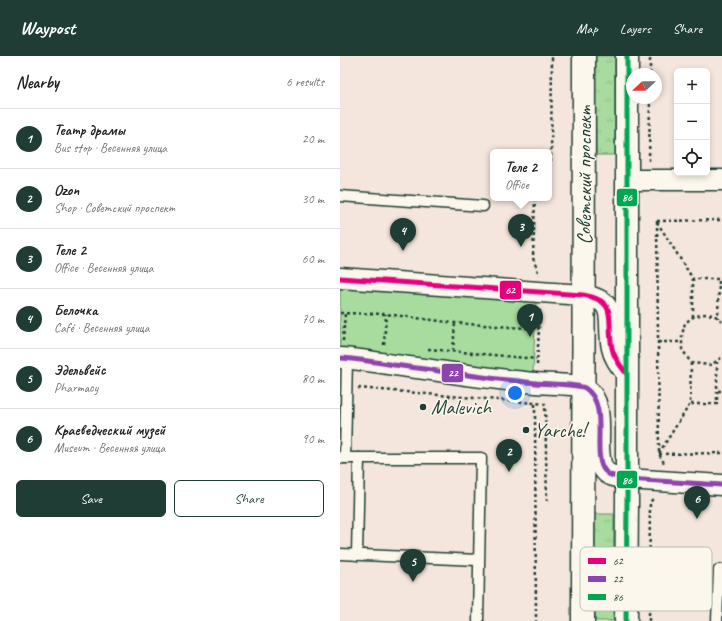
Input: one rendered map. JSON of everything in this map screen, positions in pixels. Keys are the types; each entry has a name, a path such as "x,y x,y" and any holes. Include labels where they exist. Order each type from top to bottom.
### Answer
{"main road":[{"name":"Советский проспект","path":"583,547 584,56"},
{"path":"627,56 627,547"},
{"path":"626,611 626,621"}],"street":[{"path":"627,180 722,180"},
{"path":"340,278 595,297 603,300 608,307 612,349 618,362 626,373"},
{"path":"343,353 536,383 583,387 591,393 596,403 599,415 600,457 605,471 612,476 627,479 722,485"}],"lane":[{"path":"340,196 483,206"},
{"path":"343,353 346,387 342,458 481,458 478,621"},
{"path":"357,555 359,458"},
{"path":"340,554 478,560"},
{"path":"717,621 719,570 722,570"}],"path":[{"path":"551,149 552,56"},
{"path":"650,56 650,68"},
{"path":"649,161 650,104"},
{"path":"535,201 533,258 539,276"},
{"path":"657,221 722,220"},
{"path":"657,221 693,279 693,317"},
{"path":"657,221 659,454 666,466"},
{"path":"693,279 719,279 720,289 718,318"},
{"path":"537,370 540,308"},
{"path":"340,312 386,314 455,323 539,329"},
{"path":"343,353 345,313"},
{"path":"384,346 386,314"},
{"path":"659,454 690,404 690,363 682,349 682,335 685,323 693,317 703,314 714,315 722,320"},
{"path":"453,351 455,323"},
{"path":"658,342 682,342"},
{"path":"690,363 711,365 722,357"},
{"path":"690,404 717,404 717,361"},
{"path":"346,387 545,404 547,501"},
{"path":"535,404 536,621"},
{"path":"659,454 722,453"},
{"path":"650,547 650,502 656,498"},
{"path":"649,611 649,621"}],"green space":[{"path":"595,56 615,56 615,155 596,155"},
{"path":"340,286 536,302 533,372 340,356"},
{"path":"595,514 614,514 614,547 595,547"},
{"path":"595,611 613,611 613,621 595,621"}],"transit line":[{"name":"86","path":"627,56 627,547"},
{"name":"62","path":"340,278 583,295 595,298 607,307 613,352 626,373"},
{"name":"22","path":"340,358 501,379 582,387 593,396 597,406 599,417 599,453 601,463 607,473 627,479 722,485"},
{"name":"86","path":"626,611 626,621"}],"place":[{"name":"Теле 2","path":"521,247"},
{"name":"Белочка","path":"403,251"},
{"name":"Театр драмы","path":"530,337"},
{"name":"Malevich","path":"423,407"},
{"name":"Yarche!","path":"526,430"},
{"name":"Ozon","path":"509,472"},
{"name":"Краеведческий музей","path":"697,519"},
{"name":"Эдельвейс","path":"413,582"}]}
